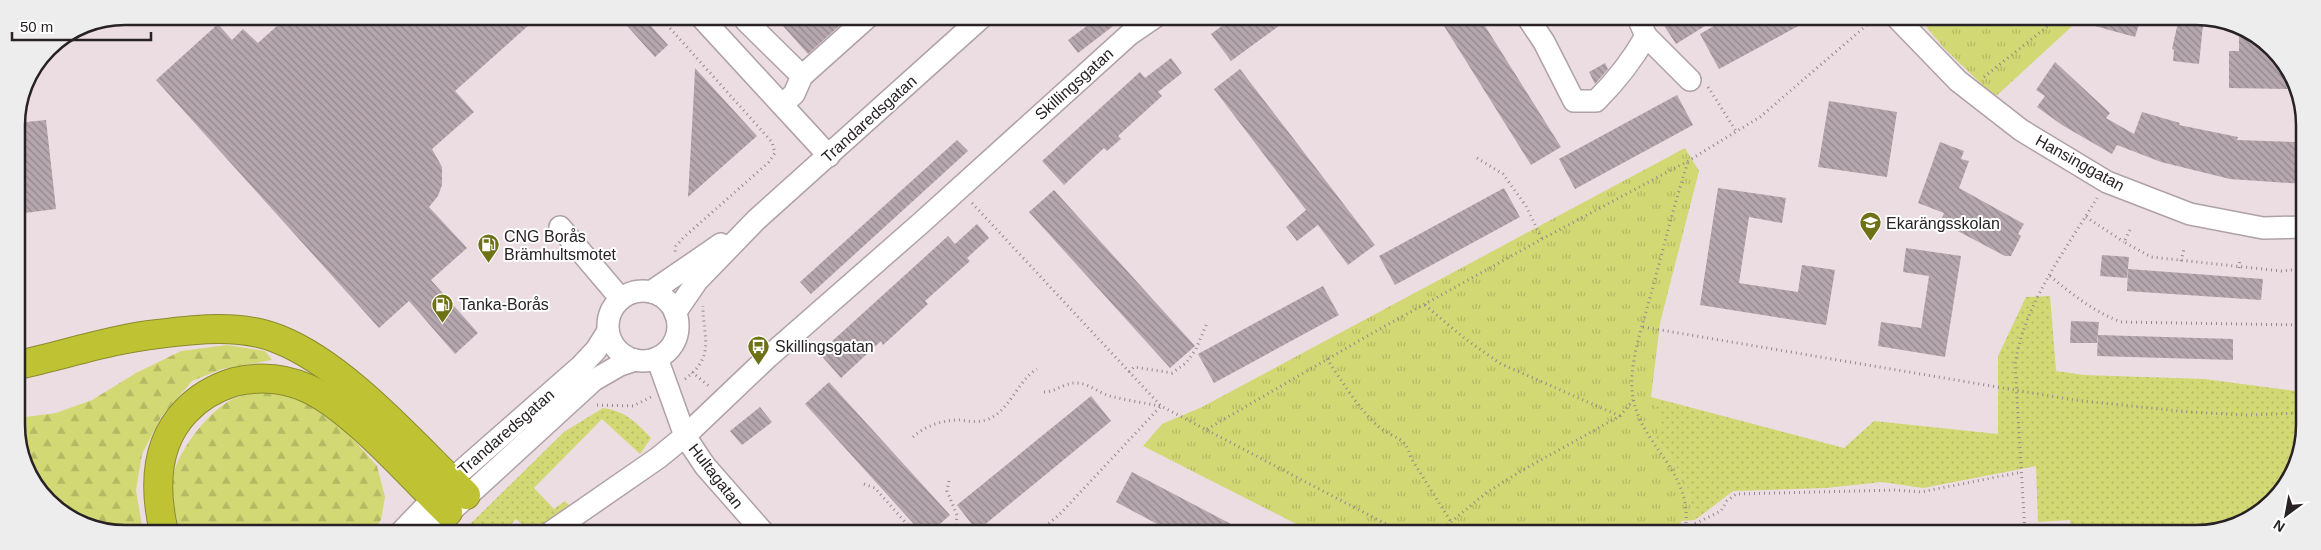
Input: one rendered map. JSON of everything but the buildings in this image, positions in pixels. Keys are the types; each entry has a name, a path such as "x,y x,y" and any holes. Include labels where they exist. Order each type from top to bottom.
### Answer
{"highway":[{"path":"25,363 107,344 165,333 207,329 240,330 278,338 308,354 341,376 449,496"},
{"path":"162,525 158,510 156,482 159,462 167,436 181,416 199,397 224,385 248,379 274,378 308,389 330,403 449,496"}],"street":[{"path":"708,25 829,156"},
{"path":"749,25 802,76"},
{"path":"782,105 794,94 802,76 859,25"},
{"name":"Trandaredsgatan","path":"432,525 449,496 596,350 608,331 610,314 621,299 635,292 651,292 691,274 829,156 973,25"},
{"name":"Skillingsgatan","path":"561,525 658,458 685,436 768,357 959,189 1130,34 1143,25"},
{"path":"1533,25 1544,42 1574,101 1596,101 1634,57 1642,27"},
{"name":"Hansinggatan","path":"1904,25 1968,89 2022,130 2107,182 2190,214 2263,228 2296,227"},
{"path":"1642,27 1690,80"},
{"path":"560,226 621,299"},
{"name":"Trandaredsgatan","path":"675,313 691,274"},
{"path":"651,292 666,300 675,313 678,329 675,339 666,352 657,358"},
{"path":"608,331 615,348 624,356 635,360"},
{"name":"Trandaredsgatan","path":"410,525 594,380 620,365 635,360 646,361 657,358"},
{"name":"Hultagatan","path":"657,358 685,436 705,466 758,525"}],"path":[{"path":"591,407 598,405 633,406 668,389 692,372 704,358 707,348 703,312 704,289 677,260 674,254 676,246 769,162 775,153 772,142 667,25"},
{"path":"1207,429 1327,359 1542,239 1688,161 1760,117 1868,25"},
{"path":"1968,89 2049,25"},
{"path":"1690,80 1708,86 1736,131"},
{"path":"1477,158 1503,174 1526,206 1542,239"},
{"path":"1686,525 1683,490 1673,470 1645,429 1633,400 1633,372 1675,201 1688,161"},
{"path":"2025,525 2015,365 2024,326 2050,276 2107,182"},
{"path":"959,189 1161,406"},
{"path":"2086,217 2124,242 2152,257 2281,272 2296,270"},
{"path":"2124,242 2130,230"},
{"path":"2181,261 2184,249"},
{"path":"2239,268 2240,258"},
{"path":"2050,276 2099,314 2122,322 2296,326"},
{"path":"1425,305 1464,338 1500,364 1620,416"},
{"path":"1129,372 1134,367 1172,373 1186,363 1196,349 1206,323"},
{"path":"1643,327 2074,400 2189,412 2248,415 2296,413"},
{"path":"1327,359 1347,390 1379,427 1403,440 1415,464 1451,522"},
{"path":"913,437 921,430 934,424 959,420 985,420 995,416 1004,408 1022,381 1037,368"},
{"path":"692,372 723,399"},
{"path":"1044,392 1053,392 1070,383 1078,383 1108,395 1161,406 1207,429 1226,442 1387,525"},
{"path":"1448,525 1486,493 1508,479 1620,416 1633,400"},
{"path":"1046,525 1058,515 1161,406"},
{"path":"1692,525 1721,511 1736,494 1895,490 1921,492 2022,472"},
{"path":"949,480 947,491 957,514 956,525"},
{"path":"864,484 875,488 908,525"}],"green space":[{"path":"1925,25 2073,25 1995,97 1944,48"},
{"path":"1685,148 1699,171 1660,323 1651,397 1662,425 1655,436 1685,480 1695,520 1681,521 1680,525 1298,525 1143,446 1162,424 1202,407"},
{"path":"2050,296 2056,371 2084,375 2204,379 2296,391 2296,432 2291,457 2283,475 2275,486 2272,490 2261,490 2261,501 2252,508 2222,522 2203,525 2070,525 2070,520 2038,522 2036,466 1923,488 1882,482 1826,488 1733,491 1695,520 1685,480 1655,436 1651,397 1844,448 1874,421 1998,434 1998,356 2026,297"},
{"path":"227,345 265,351 272,360 222,369 192,381 161,417 142,454 136,490 142,525 105,523 75,512 54,496 38,475 28,451 25,417 56,413 92,400 136,373 181,351"},
{"path":"265,391 300,399 346,431 377,466 385,497 381,520 377,525 178,525 174,505 173,478 181,456 196,432 206,421 226,403 238,397"},
{"path":"603,408 611,409 630,418 651,438 640,454 602,419 534,488 554,509 565,501 572,508 547,525 523,525 516,519 510,525 469,525 564,432"}],"place":[{"name":"Ekarängsskolan","path":"1870,242"},
{"name":"CNG Borås Brämhultsmotet","path":"488,264"},
{"name":"Tanka-Borås","path":"443,323"},
{"name":"Skillingsgatan","path":"759,365"}]}
